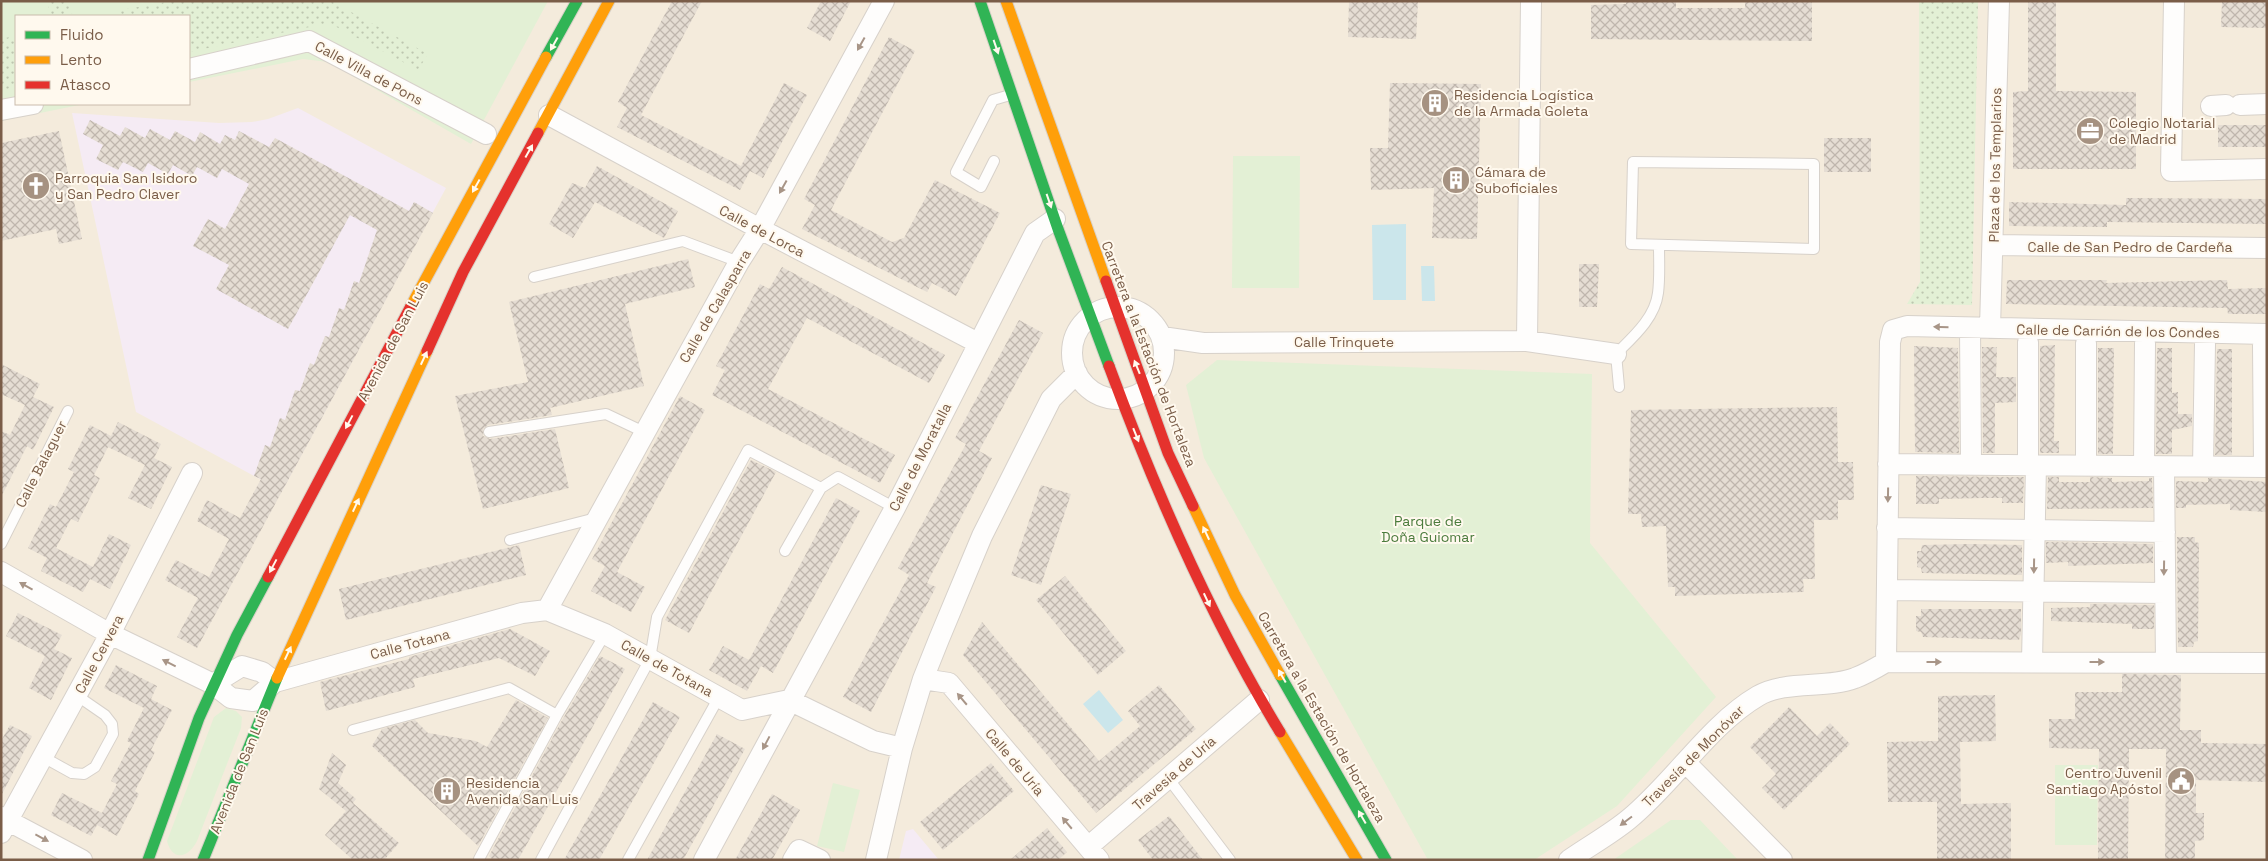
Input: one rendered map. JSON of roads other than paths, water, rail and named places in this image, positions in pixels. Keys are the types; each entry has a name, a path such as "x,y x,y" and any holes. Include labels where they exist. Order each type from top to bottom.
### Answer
{"street":[{"name":"Avenida de San Luis","path":"148,860 213,684 236,635 435,261 578,1"},
{"name":"Avenida de San Luis","path":"203,860 275,682 463,272 610,1"},
{"name":"Calle de Calasparra","path":"546,610 739,262 760,230 884,1"},
{"path":"980,1 1090,317 1147,463 1209,604 1259,700 1334,819 1357,860"},
{"name":"Carretera a la Estación de Hortaleza","path":"1006,1 1168,453 1235,595 1386,860"},
{"path":"1527,341 1531,1"},
{"name":"Plaza de los Templarios","path":"1990,328 1999,1"},
{"path":"2174,1 2172,171 2267,169"},
{"name":"Calle Villa de Pons","path":"190,70 309,41 486,134"},
{"path":"2226,105 2267,104"},
{"path":"1,110 28,105"},
{"name":"Calle de Lorca","path":"549,115 760,230 978,343"},
{"name":"Calle de Moratalla","path":"789,700 895,508 1035,233 1055,219"},
{"name":"Calle de San Pedro de Cardeña","path":"1993,245 2267,248"},
{"path":"1115,308 1130,309 1143,315 1154,324 1162,337 1164,352 1162,366 1156,379 1146,390 1122,399 1108,398 1095,393 1085,385 1077,374 1072,358 1074,343 1080,328 1090,317 1102,311 1115,308"},
{"name":"Calle de Carrión de los Condes","path":"1886,662 1886,590 1888,464 1890,342 1893,330 1907,326 1990,328 2265,339 2266,467 1888,464"},
{"path":"1970,328 1971,464"},
{"name":"Calle Trinquete","path":"1162,337 1203,343 1527,341 1616,354"},
{"name":"Calle de Carrión de los Condes","path":"2028,342 2035,530 2032,662"},
{"name":"Calle de Carrión de los Condes","path":"2086,343 2086,465"},
{"name":"Calle de Carrión de los Condes","path":"2144,466 2146,343"},
{"name":"Calle de Carrión de los Condes","path":"2203,466 2204,344"},
{"path":"876,860 902,748 923,678 982,536 1051,399 1077,374"},
{"path":"2164,467 2166,662"},
{"name":"Calle Cervera","path":"3,823 43,757 110,634 192,473"},
{"path":"1887,528 2165,532"},
{"path":"1,572 110,634 213,684 242,666 262,672 275,682"},
{"path":"1886,590 2164,593"},
{"name":"Calle Totana","path":"275,682 522,613 546,610"},
{"name":"Calle de Totana","path":"546,610 605,634 742,710 789,700"},
{"path":"1886,662 2267,663"},
{"name":"Travesía de Monóvar","path":"1569,860 1629,819 1713,734 1745,704 1760,694 1781,689 1854,679 1886,662"},
{"name":"Calle de Uría","path":"923,678 949,683 1094,854"},
{"name":"Avenida de San Luis","path":"213,684 230,698 253,701 275,682"},
{"path":"704,860 789,700 874,741 902,748"},
{"name":"Travesía de Uría","path":"1094,854 1168,778 1259,700"},
{"path":"1686,763 1782,860"},
{"path":"3,823 82,860"},
{"path":"793,860 799,850 820,860"}],"lane":[{"path":"994,161 982,187 956,172 993,100 1012,95"},
{"path":"1633,162 1814,164 1814,249 1660,245 1631,244 1633,162"},
{"path":"534,276 683,241 739,262"},
{"path":"1619,387 1616,354 1640,330 1653,310 1658,294 1660,245"},
{"name":"Calle Balaguer","path":"1,544 68,411"},
{"path":"489,432 606,414 644,432"},
{"path":"540,860 650,659 657,617 748,450 821,488"},
{"path":"785,551 821,488 838,477 895,508"},
{"path":"510,540 597,518"},
{"path":"479,860 558,715 605,634"},
{"path":"352,730 509,688 558,715"},
{"path":"43,757 72,773 84,774 95,767 113,734 112,724 105,714 76,695"},
{"path":"628,860 718,697"},
{"path":"1168,778 1230,860"}],"water":[{"path":"1406,224 1406,300 1373,300 1372,225"},
{"path":"1421,266 1434,266 1435,301 1422,301"},
{"path":"1099,690 1123,720 1108,733 1083,704"}],"place":[{"name":"Residencia Logística de la Armada Goleta","path":"1435,103"},
{"name":"Colegio Notarial de Madrid","path":"2090,131"},
{"name":"Cámara de Suboficiales","path":"1456,180"},
{"name":"Parroquia San Isidoro y San Pedro Claver","path":"36,186"},
{"name":"Centro Juvenil Santiago Apóstol","path":"2181,781"},
{"name":"Residencia Avenida San Luis","path":"447,791"}],"park label":[{"name":"Parque de Doña Guiomar","path":"1428,530"}]}
